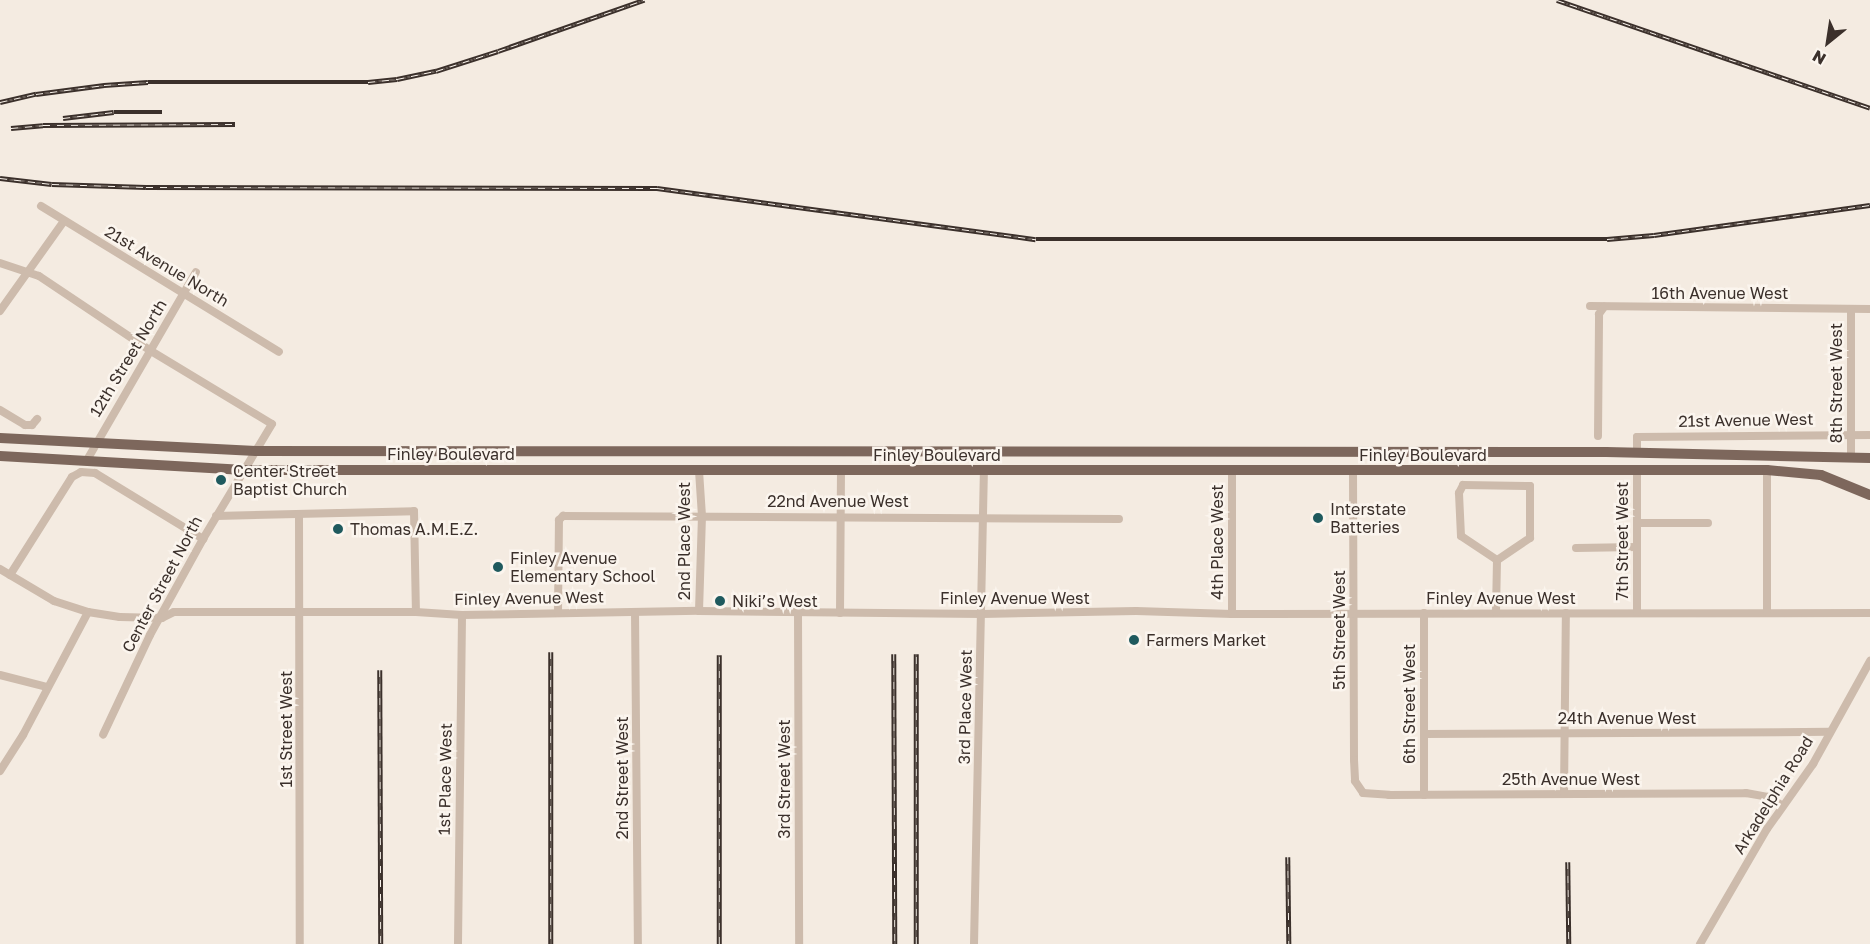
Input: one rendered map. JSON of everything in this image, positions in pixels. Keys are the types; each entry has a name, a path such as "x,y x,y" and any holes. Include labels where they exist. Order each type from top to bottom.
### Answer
{"main road":[{"name":"Finley Boulevard","path":"0,438 96,441 256,451 1637,452 1869,457"},
{"path":"414,451 415,469"},
{"path":"699,452 699,471"},
{"path":"842,452 842,471"},
{"path":"984,452 984,470"},
{"path":"1128,452 1132,470"},
{"path":"1231,452 1232,471"},
{"path":"1353,470 1354,452"},
{"path":"1637,452 1637,469"},
{"path":"1766,455 1767,470"},
{"name":"Finley Boulevard","path":"0,456 245,470 1767,470 1821,475 1870,495"}],"street":[{"name":"21st Avenue North","path":"41,206 279,352"},
{"path":"0,311 64,221"},
{"path":"0,263 28,271 151,351 272,424 256,451"},
{"name":"12th Street North","path":"87,460 196,272"},
{"name":"16th Avenue West","path":"1590,306 1851,309"},
{"path":"1598,436 1599,314 1604,307"},
{"path":"1851,309 1870,309"},
{"name":"8th Street West","path":"1851,309 1851,457"},
{"path":"0,410 25,425 32,425 36,419"},
{"name":"21st Avenue West","path":"1637,452 1637,437 1870,435"},
{"name":"Center Street North","path":"103,735 113,709 203,539 256,451"},
{"name":"7th Street West","path":"1637,469 1637,612"},
{"name":"3rd Place West","path":"974,944 984,470"},
{"name":"5th Street West","path":"1353,470 1354,760 1359,788"},
{"path":"1767,470 1767,612"},
{"name":"2nd Place West","path":"699,471 702,516 699,611"},
{"path":"840,613 842,471"},
{"name":"4th Place West","path":"1232,471 1232,614"},
{"path":"10,575 72,477 81,472 95,473 203,539"},
{"path":"1463,485 1528,485 1532,499 1532,531 1529,541 1497,560 1461,536 1459,493 1463,485"},
{"path":"216,516 414,511 416,612"},
{"name":"1st Street West","path":"299,514 300,944"},
{"name":"22nd Avenue West","path":"558,612 559,520 568,515 841,518 983,516 1119,519"},
{"path":"1637,523 1708,523"},
{"path":"1576,548 1637,547"},
{"path":"1496,612 1497,560"},
{"name":"Finley Avenue West","path":"0,569 54,601 88,612 120,617 162,618 174,612 416,612 462,615 699,611 982,614 1136,611 1232,614 1870,613"},
{"path":"0,771 23,735 88,612"},
{"name":"2nd Street West","path":"635,612 638,944"},
{"name":"3rd Street West","path":"798,613 800,944"},
{"name":"6th Street West","path":"1424,613 1424,795"},
{"path":"1564,793 1566,613"},
{"name":"1st Place West","path":"458,944 462,615"},
{"name":"Arkadelphia Road","path":"1700,944 1783,806 1813,764 1870,662"},
{"path":"0,675 47,687"},
{"name":"24th Avenue West","path":"1424,734 1830,732"},
{"name":"25th Avenue West","path":"1359,788 1366,794 1424,795 1746,793 1768,797 1783,806"}],"railway":[{"path":"0,102 36,94 148,82 368,82 397,79 436,71 644,0"},
{"path":"1557,0 1870,108"},
{"path":"63,118 114,112 162,112"},
{"path":"11,128 43,125 235,124"},
{"path":"0,178 52,184 146,187 657,188 1036,239 1607,239 1654,235 1870,205"},
{"path":"551,652 551,944"},
{"path":"894,654 895,944"},
{"path":"916,654 916,944"},
{"path":"719,655 719,944"},
{"path":"380,670 381,944"},
{"path":"1288,857 1289,944"},
{"path":"1568,862 1569,944"}],"place":[{"name":"Center Street Baptist Church","path":"221,480"},
{"name":"Interstate Batteries","path":"1318,518"},
{"name":"Thomas A.M.E.Z.","path":"338,529"},
{"name":"Finley Avenue Elementary School","path":"498,567"},
{"name":"Niki’s West","path":"720,601"},
{"name":"Farmers Market","path":"1134,640"}]}
